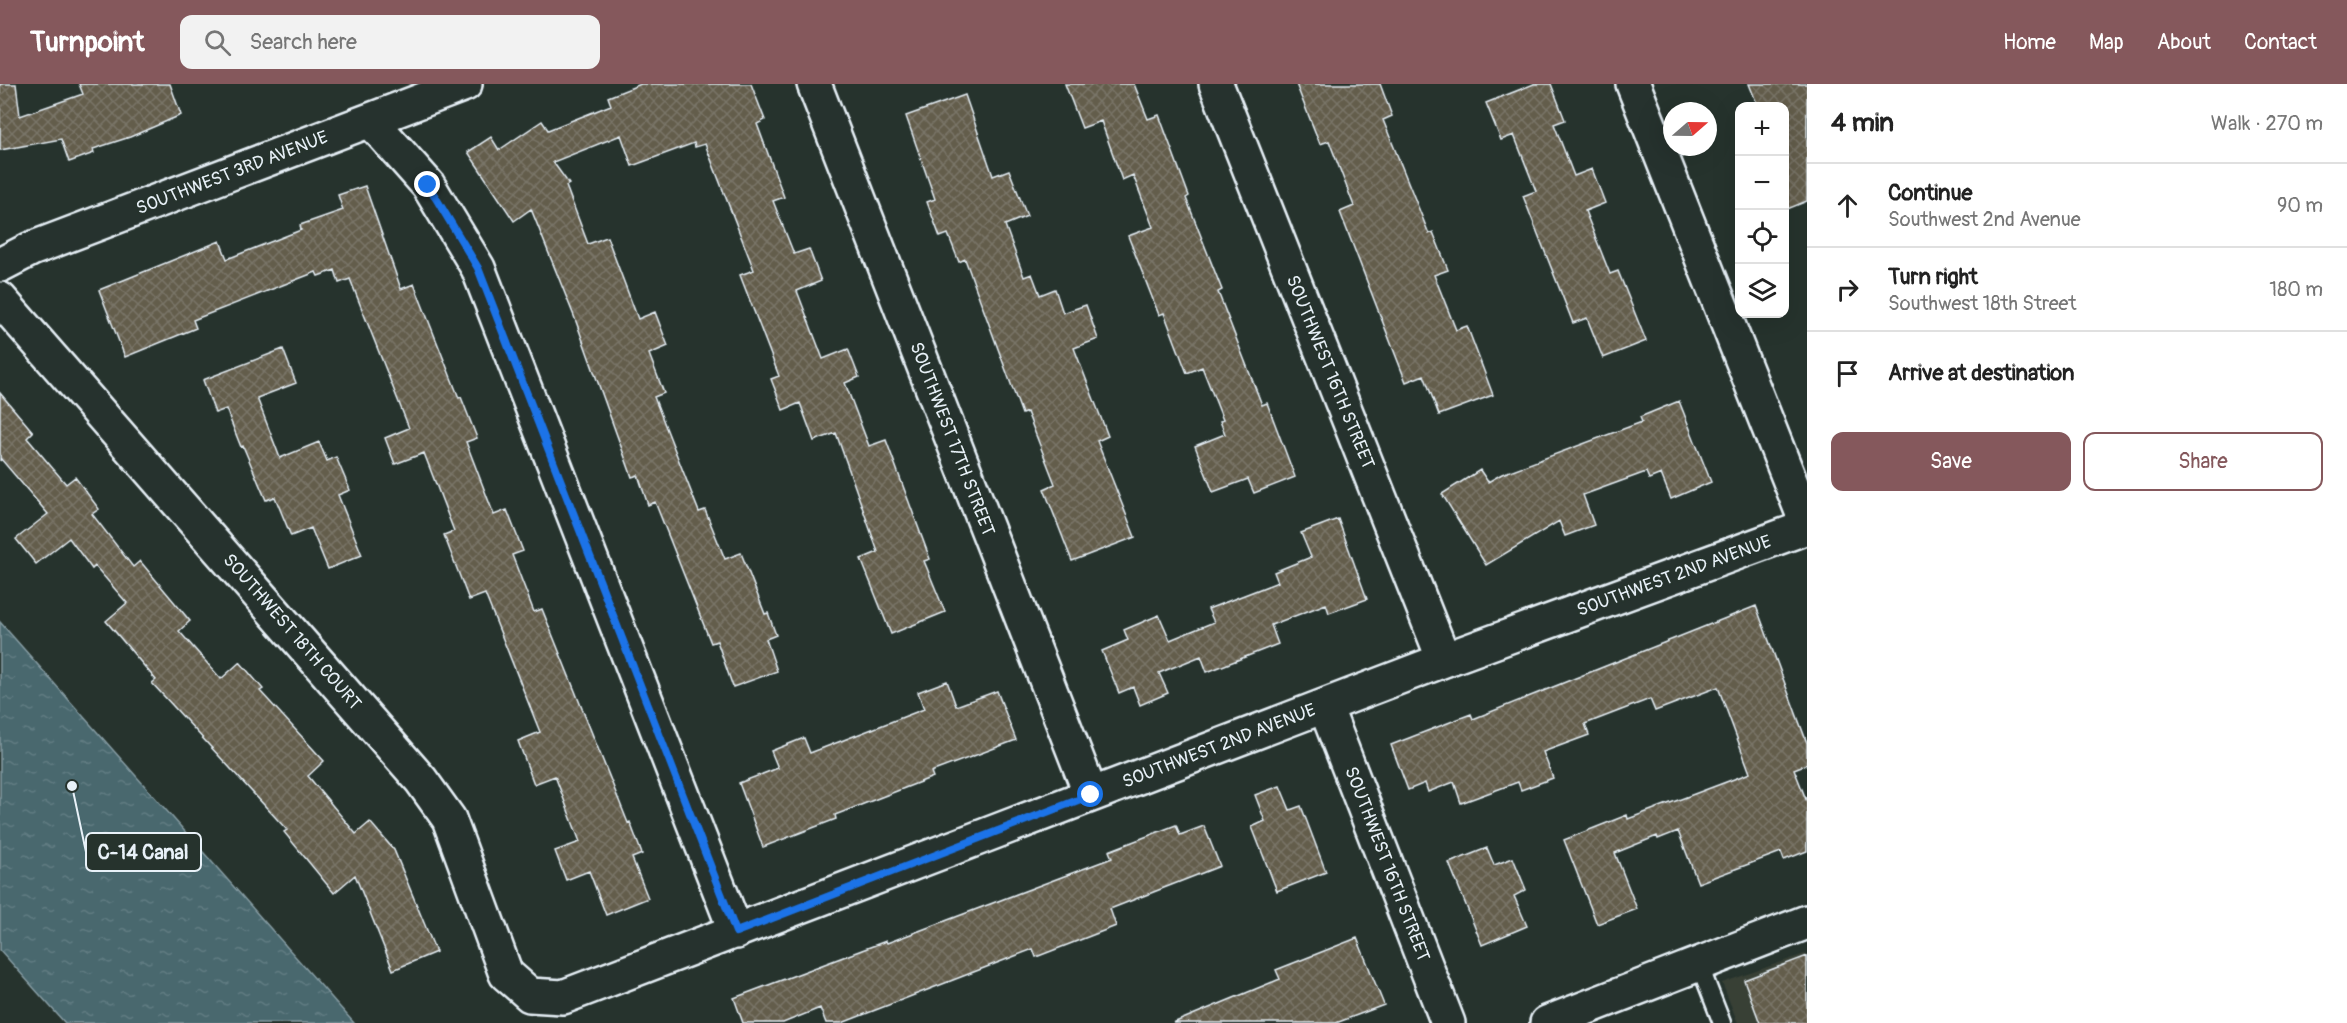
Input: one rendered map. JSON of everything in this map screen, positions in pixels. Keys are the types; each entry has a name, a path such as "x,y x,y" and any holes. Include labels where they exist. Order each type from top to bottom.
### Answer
{"street":[{"name":"SOUTHWEST 3RD AVENUE","path":"0,265 31,249 465,84"},
{"name":"SOUTHWEST 17TH STREET","path":"814,84 1091,795"},
{"name":"SOUTHWEST 16TH STREET","path":"1216,84 1444,660"},
{"path":"1633,84 1807,525"},
{"path":"371,121 428,185 478,268 736,932"},
{"name":"SOUTHWEST 18TH COURT","path":"0,299 422,780 449,819 506,974 530,995"},
{"name":"SOUTHWEST 2ND AVENUE","path":"530,995 563,997 1444,660 1807,525"},
{"name":"SOUTHWEST 16TH STREET","path":"1325,706 1448,1023"},
{"path":"1547,1023 1807,922"}],"lane":[{"path":"1699,964 1722,1023"}],"shaded area":[{"path":"1807,953 1807,1023 1738,1023 1722,983"}],"water":[{"path":"0,622 354,1023 65,1023 0,950"}],"building":[{"path":"0,84 16,84 20,116 83,94 79,84 170,84 181,115 130,137 93,149 94,153 69,162 61,139 0,150"},
{"path":"641,84 751,84 765,120 757,124 784,197 773,201 794,254 809,249 821,281 797,291 823,359 848,349 859,377 845,383 869,446 886,440 930,559 924,561 945,612 891,634 861,559 878,552 836,433 814,441 800,403 783,410 771,379 779,376 740,275 754,270 705,144 695,147 694,143 632,166 621,135 553,162 569,184 566,186 588,244 607,237 638,319 655,312 668,346 649,354 664,393 654,397 699,512 705,510 725,559 741,553 765,614 768,613 776,635 766,639 777,671 733,687 717,641 711,643 655,502 648,505 638,475 632,477 574,316 531,209 514,221 468,152 491,137 499,150 542,121 548,130 611,105 608,97"},
{"path":"1065,84 1134,84 1148,119 1159,115 1189,196 1186,198 1222,290 1218,292 1262,405 1267,403 1295,477 1254,493 1248,479 1213,492 1195,446 1225,434 1220,421 1223,420 1202,367 1187,373 1164,313 1159,315 1128,236 1153,227 1133,175 1122,180 1101,121 1082,128"},
{"path":"1296,84 1380,84 1392,116 1383,120 1429,234 1433,232 1448,270 1434,275 1456,330 1467,326 1493,395 1439,415 1424,375 1406,382 1340,212 1354,206 1329,141 1320,144"},
{"path":"1534,84 1551,84 1565,120 1554,124 1574,176 1592,169 1605,203 1585,211 1610,274 1618,271 1646,341 1603,358 1587,318 1573,323 1523,196 1536,191 1514,135 1501,140 1486,103"},
{"path":"1749,84 1807,84 1807,201 1789,208 1789,102 1756,102"},
{"path":"965,95 993,176 1009,170 1027,216 1005,225 1024,277 1032,274 1040,295 1055,289 1063,313 1086,305 1098,339 1074,348 1108,436 1097,441 1135,537 1072,561 1044,489 1055,484 1027,412 1022,414 965,259 959,262 948,234 940,237 927,202 935,199 906,116"},
{"path":"365,186 401,289 414,284 459,398 461,397 477,438 466,442 494,515 507,510 523,551 512,555 534,612 542,609 642,854 632,858 648,898 606,915 589,871 566,880 555,851 580,842 555,776 534,784 518,741 540,732 485,594 469,600 444,535 454,531 424,453 395,464 385,438 409,428 350,279 339,283 335,270 318,276 316,272 193,320 196,328 125,357 99,290 220,241 227,259 301,230 300,225 343,210 338,195"},
{"path":"283,349 296,383 257,398 280,458 319,442 327,461 336,457 350,490 338,495 362,555 328,569 311,528 291,536 275,497 266,500 226,409 215,413 203,380"},
{"path":"0,393 33,432 27,438 66,484 75,477 99,509 92,514 133,567 140,561 190,621 179,631 221,679 240,662 263,689 260,691 324,761 308,776 356,834 370,822 394,850 436,952 393,970 355,875 334,893 284,832 287,830 152,683 156,680 106,621 127,603 95,566 92,569 69,538 36,564 16,539 48,514 1,459 0,461"},
{"path":"1679,401 1711,482 1671,499 1661,474 1649,479 1646,472 1583,495 1594,525 1565,536 1559,521 1486,565 1442,494 1480,470 1488,482 1502,474 1642,422 1640,417"},
{"path":"1338,519 1367,599 1329,613 1326,604 1271,625 1278,644 1207,672 1201,656 1159,673 1168,693 1140,705 1133,687 1119,693 1102,651 1128,640 1124,630 1159,615 1170,640 1214,622 1208,609 1278,582 1274,572 1311,557 1301,533"},
{"path":"1756,606 1807,743 1807,764 1794,769 1807,802 1807,851 1784,860 1781,852 1698,883 1678,831 1658,839 1657,836 1615,853 1637,909 1597,924 1564,840 1627,815 1628,819 1750,773 1718,687 1655,711 1650,699 1585,724 1589,735 1543,752 1553,778 1521,790 1518,782 1461,803 1454,782 1428,792 1425,783 1408,790 1391,745 1471,714 1473,719"},
{"path":"947,681 956,706 997,691 1016,740 931,772 933,777 835,815 836,819 763,847 739,783 778,768 771,751 804,738 810,753 924,709 918,692"},
{"path":"1280,786 1290,810 1301,806 1326,872 1277,891 1252,827 1265,821 1255,795"},
{"path":"1176,825 1180,835 1204,826 1220,866 1110,909 1116,926 1036,957 1033,949 842,1023 826,1023 820,1008 783,1023 743,1023 734,998 1112,858 1109,851"},
{"path":"1487,848 1494,865 1513,858 1526,890 1514,896 1527,926 1482,945 1449,863"},
{"path":"1357,938 1384,1005 1336,1023 1173,1023 1280,979 1276,970"},
{"path":"1807,956 1807,1023 1760,1023 1744,980"}],"place":[{"name":"C-14 Canal","path":"72,786"}],"route":[{"path":"428,185 478,268 736,932 1091,795"}]}
